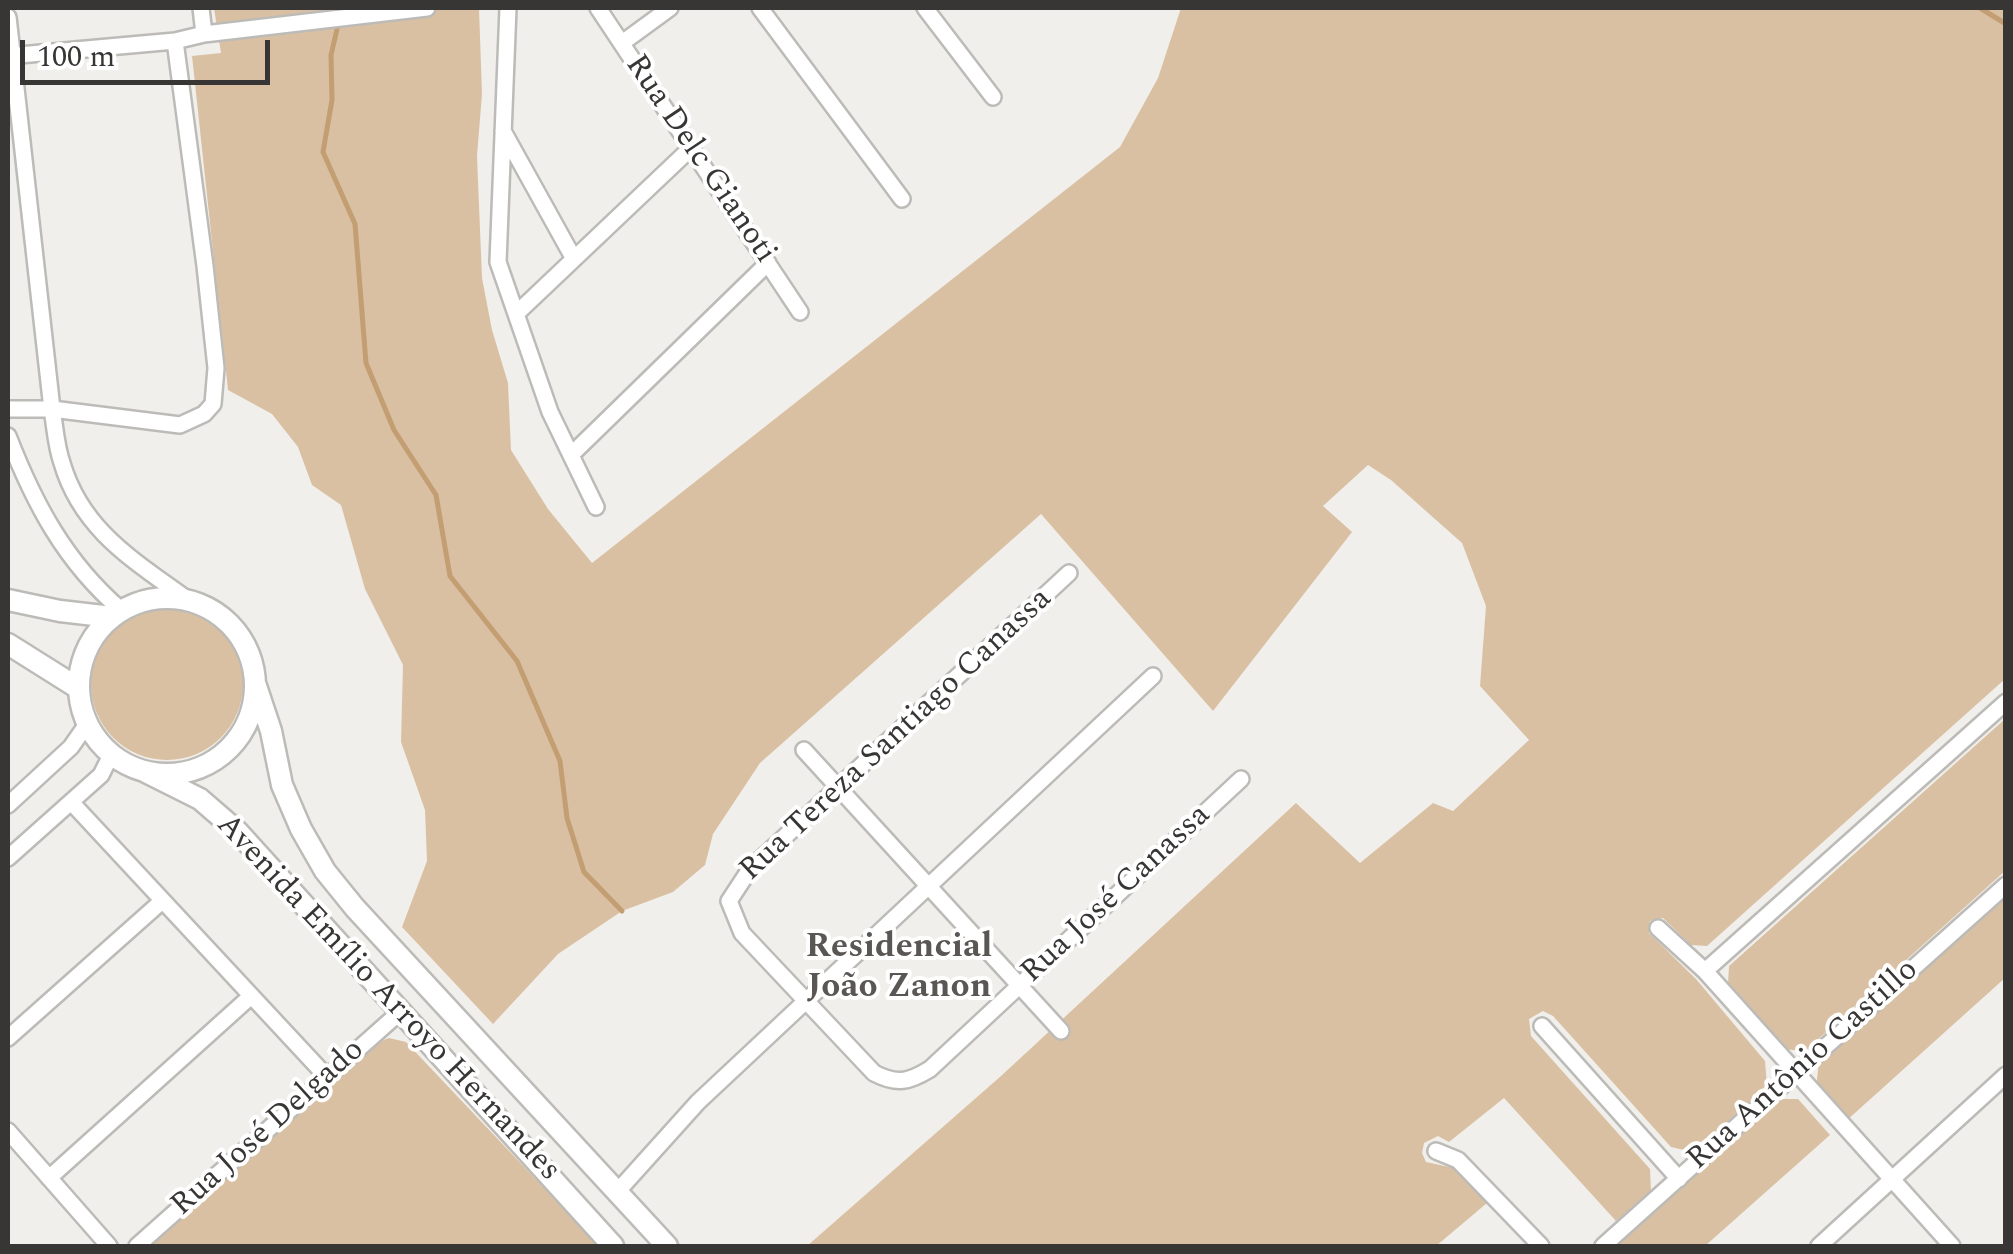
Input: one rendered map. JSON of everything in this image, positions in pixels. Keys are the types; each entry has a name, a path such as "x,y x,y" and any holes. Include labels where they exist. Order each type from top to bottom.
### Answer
{"main road":[{"path":"8,600 60,611 116,614"},
{"path":"188,600 209,608 228,622 242,640 252,660 253,706 231,746 213,761 169,774 146,772 111,755 87,724 78,688 87,649 116,614 142,602 188,600"},
{"path":"8,644 78,688"},
{"name":"Avenida Emílio Arroyo Hernandes","path":"255,683 272,731 282,785 325,870 355,908 665,1246"},
{"name":"Avenida Emílio Arroyo Hernandes","path":"146,772 200,799 219,814 613,1246"},
{"path":"400,1012 428,987"}],"street":[{"path":"201,8 204,34"},
{"path":"9,56 174,41 204,34 428,8"},
{"path":"508,8 498,262 550,412 596,506"},
{"name":"Rua Delc Gianoti","path":"598,8 800,312"},
{"path":"622,44 670,8"},
{"path":"760,8 902,199"},
{"path":"925,8 993,96"},
{"path":"8,17 9,56 62,464 87,516 121,553 188,600"},
{"path":"8,410 52,409 180,424 204,414 214,404 216,368 209,300 174,41"},
{"path":"503,130 574,259"},
{"path":"516,314 691,148"},
{"path":"571,455 768,263"},
{"path":"8,436 29,491 50,529 116,614"},
{"name":"Rua Tereza Santiago Canassa","path":"806,1001 742,933 729,901 750,869 1069,573"},
{"path":"617,1192 698,1102 1154,676"},
{"path":"1705,971 2006,702"},
{"path":"8,805 71,747 87,724"},
{"path":"804,750 1061,1030"},
{"path":"8,858 101,775 111,755"},
{"name":"Rua José Canassa","path":"806,1001 874,1074 898,1083 912,1080 930,1069 1241,779"},
{"path":"72,802 327,1077"},
{"name":"Rua Antônio Castillo","path":"1603,1246 2006,884"},
{"path":"8,1038 161,902"},
{"path":"1658,928 1705,971 1952,1246"},
{"path":"49,1178 250,997"},
{"name":"Rua José Delgado","path":"137,1246 400,1012"},
{"path":"1542,1026 1679,1179"},
{"path":"1819,1246 2006,1075"},
{"path":"8,1131 109,1246"},
{"path":"1436,1151 1458,1160 1541,1246"}],"shaded area":[{"path":"214,8 479,8 482,94 477,156 482,278 508,383 511,450 548,509 592,563 1120,147 1158,78 1181,8 2005,8 2005,679 1707,946 1691,945 1663,918 1650,921 1649,933 1696,979 1765,1061 1767,1086 1693,1152 1671,1147 1553,1016 1543,1011 1529,1019 1531,1036 1650,1169 1651,1191 1616,1221 1504,1098 1449,1142 1438,1136 1424,1143 1422,1153 1426,1162 1454,1168 1487,1203 1436,1246 807,1246 1001,1076 1296,803 1360,863 1433,803 1453,811 1529,740 1480,686 1486,606 1462,543 1391,480 1368,465 1323,506 1352,532 1213,711 1041,514 760,763 713,834 705,865 673,892 622,911 558,954 493,1024 402,927 427,861 425,810 401,742 403,665 365,589 341,505 312,485 298,447 272,414 228,390 192,56 221,53"},
{"path":"167,608 196,614 220,631 237,655 243,684 237,713 220,737 196,754 167,760 138,754 114,737 97,713 91,684 97,655 114,631 138,614"},
{"path":"2005,719 2005,871 1805,1051 1782,1049 1728,984 1729,966"},
{"path":"2005,895 2005,978 1846,1121 1816,1088 1819,1062"},
{"path":"389,1038 406,1042 599,1246 149,1246 373,1044"},
{"path":"1778,1099 1798,1099 1830,1135 1705,1246 1614,1246"}],"waterway":[{"path":"1980,8 2006,24"},
{"path":"338,25 331,55 332,100 323,152 355,224 366,363 394,430 436,495 450,576 517,661 560,761 567,818 584,872 622,911"}],"district":[{"name":"Residencial João Zanon","path":"899,969"}]}
